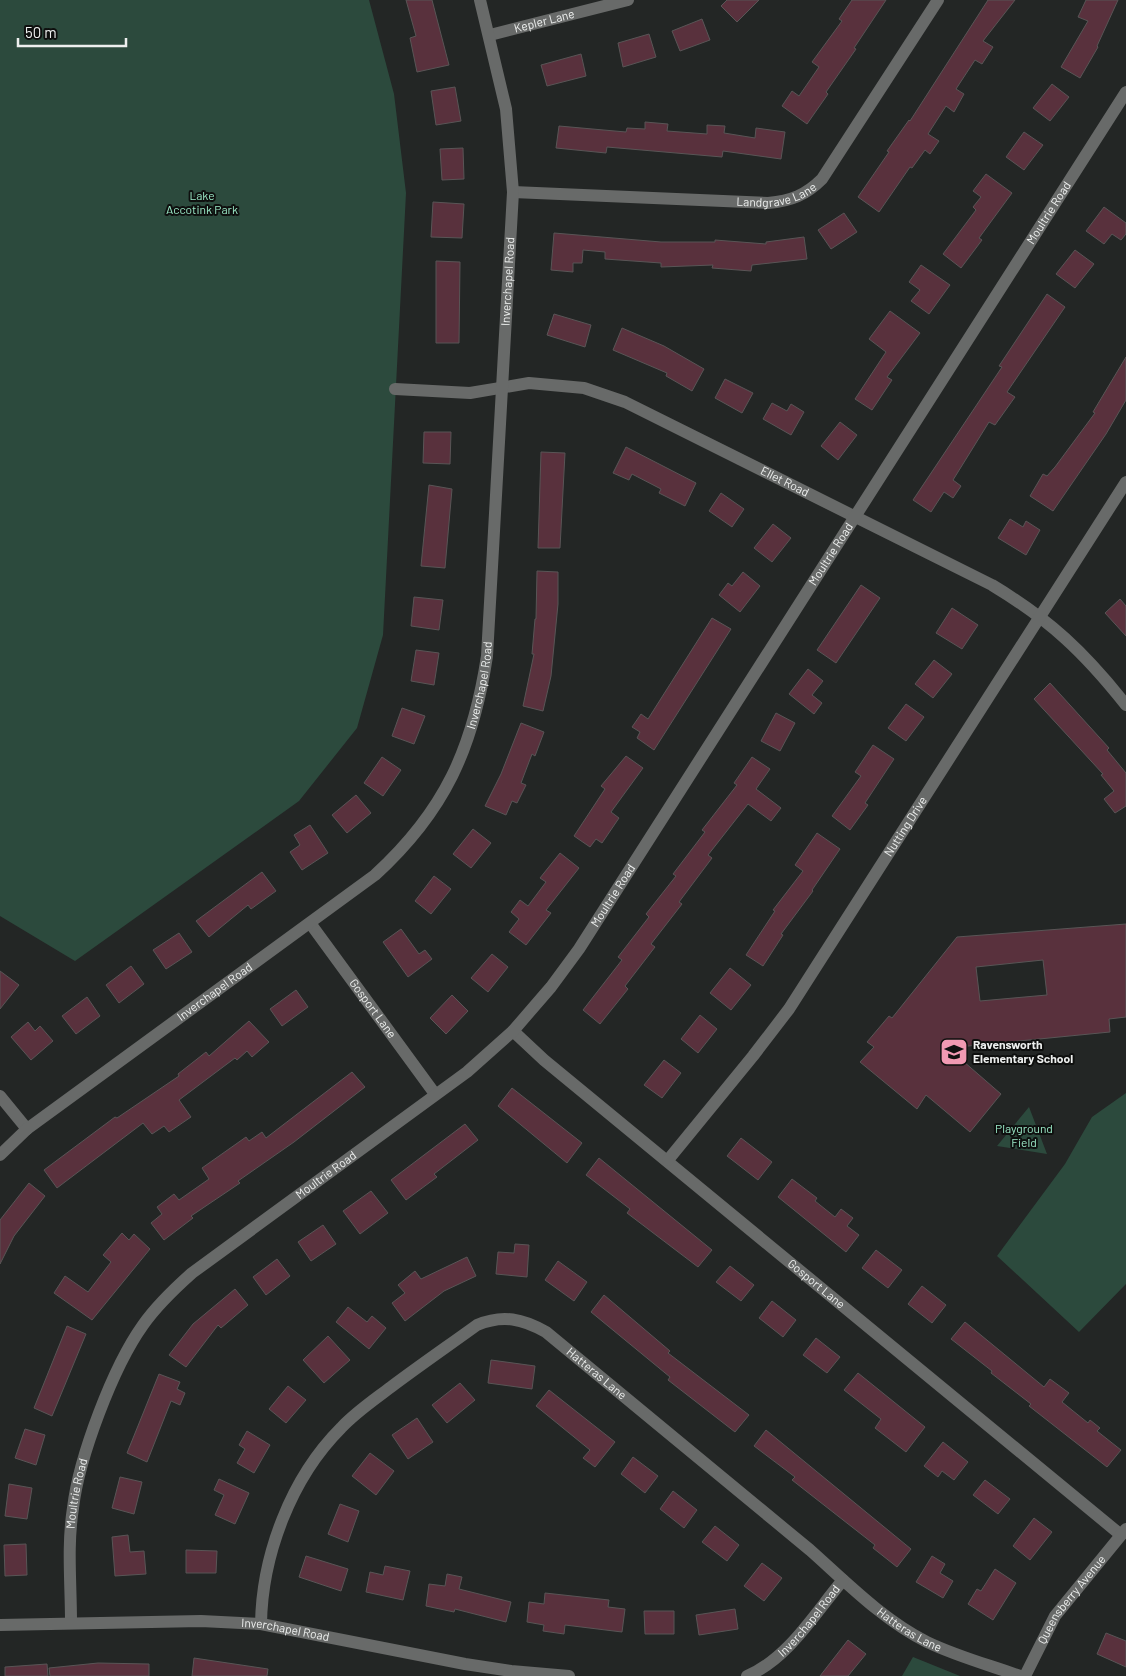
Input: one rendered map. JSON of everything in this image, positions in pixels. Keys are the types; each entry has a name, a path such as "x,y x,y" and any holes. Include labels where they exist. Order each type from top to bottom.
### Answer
{"street":[{"name":"Inverchapel Road","path":"0,1155 27,1129 375,874 407,843 442,795 468,740 480,700 487,656 513,192 506,109 490,35 480,0"},
{"name":"Kepler Lane","path":"490,35 628,0"},
{"name":"Landgrave Lane","path":"513,192 768,203 783,202 797,197 813,188 822,179 938,0"},
{"name":"Moultrie Road","path":"71,1622 70,1535 79,1477 90,1439 118,1369 142,1326 168,1294 192,1273 467,1072 513,1031 551,987 579,949 1126,92"},
{"name":"Ellet Road","path":"395,389 470,393 502,386 529,383 562,385 606,394 856,516 992,585 1040,615 1094,665 1126,705"},
{"name":"Nutting Drive","path":"668,1160 753,1056 789,1008 1126,482"},
{"name":"Gosport Lane","path":"310,923 435,1094"},
{"name":"Gosport Lane","path":"513,1031 544,1060 1124,1532"},
{"path":"0,1096 27,1129"},
{"name":"Hatteras Lane","path":"261,1624 264,1584 274,1546 299,1486 324,1446 358,1412 436,1354 477,1325 501,1318 529,1322 546,1332 894,1621 926,1641 951,1652 1020,1676"},
{"name":"Queensberry Avenue","path":"1026,1676 1055,1616 1124,1532"},
{"name":"Inverchapel Road","path":"747,1676 765,1667 782,1652 843,1580"},
{"name":"Inverchapel Road","path":"0,1625 71,1622 201,1621 261,1624 465,1664 511,1671 569,1676"}],"green space":[{"name":"Lake Accotink Park","path":"0,0 369,0 394,94 406,193 383,635 357,728 299,801 75,961 0,916"},
{"path":"1126,1093 1126,1284 1079,1332 997,1256 1065,1164 1092,1117"},
{"name":"Playground Field","path":"1029,1107 1047,1154 997,1146"},
{"path":"913,1657 960,1676 902,1676"}],"building":[{"path":"406,0 432,0 449,65 417,72 410,38 416,36"},
{"path":"727,0 759,0 737,22 721,6"},
{"path":"852,0 886,0 854,48 856,49 826,92 828,94 807,124 782,106 792,91 799,96 819,67 812,62 842,21 839,19"},
{"path":"988,0 1015,0 983,41 993,47 982,64 975,60 956,89 964,94 954,112 946,106 928,134 939,141 930,154 925,150 912,168 910,167 879,212 858,197 889,152 887,151 910,121"},
{"path":"1086,0 1118,0 1098,47 1080,78 1061,67 1088,21 1078,17"},
{"path":"702,19 710,40 680,51 672,31"},
{"path":"649,34 656,57 623,67 618,43"},
{"path":"581,54 586,76 547,86 541,65"},
{"path":"1052,84 1069,97 1050,121 1033,108"},
{"path":"455,87 461,121 436,125 431,91"},
{"path":"645,122 668,124 667,131 707,134 707,125 725,126 724,133 755,138 756,128 785,132 781,159 723,151 722,157 607,147 606,153 556,148 559,126 626,132 627,128 645,129"},
{"path":"1024,132 1043,145 1024,170 1006,157"},
{"path":"463,148 464,179 442,180 440,149"},
{"path":"986,174 1012,193 979,238 982,240 961,268 943,254 976,210 973,207 981,197 973,191"},
{"path":"433,202 464,204 462,238 431,237"},
{"path":"1104,207 1126,223 1126,234 1121,240 1112,234 1104,244 1086,231"},
{"path":"844,213 857,232 831,249 818,230"},
{"path":"554,233 661,242 715,242 715,240 766,244 766,242 804,237 807,259 752,265 751,271 712,268 713,265 661,267 661,263 605,259 605,252 583,250 582,263 573,263 573,272 551,270"},
{"path":"1075,250 1094,264 1075,288 1056,274"},
{"path":"436,261 460,262 459,343 436,343"},
{"path":"921,265 950,285 929,314 911,301 920,290 909,282"},
{"path":"1047,294 1065,307 1007,392 1015,397 995,425 989,422 953,480 961,486 953,498 944,492 931,512 913,500 1002,367 999,366"},
{"path":"890,311 920,333 887,377 892,380 872,410 855,399 886,352 869,339"},
{"path":"554,314 591,325 585,347 547,335"},
{"path":"622,328 664,346 704,369 692,391 666,376 667,373 613,350"},
{"path":"1126,357 1126,400 1106,434 1053,511 1030,496 1043,474 1047,476 1055,467 1095,413 1093,412"},
{"path":"725,379 753,393 742,413 715,398"},
{"path":"772,403 787,411 791,404 804,412 791,435 763,419"},
{"path":"840,422 857,435 838,460 821,446"},
{"path":"424,432 451,432 450,464 423,463"},
{"path":"626,447 696,483 685,506 659,493 661,489 632,474 629,480 613,473"},
{"path":"541,452 565,453 560,548 538,548"},
{"path":"429,485 452,489 445,568 421,566"},
{"path":"721,493 744,509 732,527 709,511"},
{"path":"1010,519 1023,527 1026,521 1040,530 1026,555 998,538"},
{"path":"773,524 791,538 772,562 754,548"},
{"path":"537,571 558,572 558,604 551,676 543,711 523,706 534,654 532,654 536,619"},
{"path":"743,572 760,586 740,612 719,595 728,583 732,586"},
{"path":"861,585 880,598 836,663 817,650"},
{"path":"414,597 443,600 439,630 411,626"},
{"path":"1120,599 1126,606 1126,636 1105,613"},
{"path":"952,608 978,625 962,649 936,633"},
{"path":"712,618 731,629 654,750 637,738 640,732 632,727 641,714 648,719"},
{"path":"416,650 439,653 434,685 411,681"},
{"path":"934,660 952,674 933,698 915,684"},
{"path":"808,669 823,681 812,695 822,703 814,714 789,694"},
{"path":"1050,683 1109,748 1107,750 1126,773 1126,806 1115,813 1104,799 1114,791 1101,775 1103,774 1034,699"},
{"path":"906,704 924,717 906,741 888,728"},
{"path":"402,708 425,716 414,744 392,736"},
{"path":"776,713 795,723 780,751 761,741"},
{"path":"521,723 544,732 535,756 532,754 521,783 526,785 517,803 512,801 506,815 485,806 501,774"},
{"path":"873,745 894,759 865,803 868,805 850,830 832,816 861,776 855,772"},
{"path":"626,756 643,768 611,812 619,818 602,843 596,839 590,847 574,836 605,789 601,786"},
{"path":"382,757 401,770 383,796 364,783"},
{"path":"752,757 770,769 756,789 781,808 771,821 748,804 708,855 712,858 679,902 682,904 651,944 655,947 625,986 628,989 600,1024 583,1010 622,960 618,957 649,917 646,914 676,876 673,874 705,832 702,830 737,785 734,783"},
{"path":"356,795 371,813 347,833 332,815"},
{"path":"310,825 328,853 302,870 290,852 300,845 294,835"},
{"path":"473,829 491,843 471,868 453,854"},
{"path":"817,833 840,849 813,891 781,934 783,935 763,966 746,955 775,911 773,910 803,871 795,865"},
{"path":"560,853 579,868 546,910 551,913 526,945 509,932 519,919 511,912 520,900 528,906 546,882 540,878"},
{"path":"262,872 276,891 251,909 248,905 209,937 196,921"},
{"path":"434,876 451,889 431,914 415,901"},
{"path":"1126,924 1126,1017 1109,1019 1110,1032 948,1048 1001,1094 970,1132 926,1095 917,1109 860,1062 874,1047 867,1042 889,1016 892,1018 957,937","holes":["1043,960 1047,995 980,1001 976,967"]},
{"path":"401,929 419,954 425,950 432,959 408,977 383,942"},
{"path":"179,933 192,952 166,969 153,950"},
{"path":"492,954 508,967 488,992 471,978"},
{"path":"131,966 144,984 119,1003 106,985"},
{"path":"730,968 751,985 731,1010 710,993"},
{"path":"0,971 19,985 0,1009"},
{"path":"296,990 308,1007 282,1026 270,1009"},
{"path":"452,995 468,1011 446,1034 430,1018"},
{"path":"87,997 100,1016 76,1034 62,1016"},
{"path":"700,1015 717,1029 698,1053 681,1039"},
{"path":"249,1021 269,1042 252,1057 247,1051 237,1060 235,1058 179,1100 191,1117 169,1132 164,1126 152,1134 143,1123 57,1188 44,1170 115,1117 117,1118 179,1076 178,1074 206,1052 209,1056"},
{"path":"28,1022 35,1031 40,1026 53,1041 31,1060 11,1037"},
{"path":"664,1060 681,1073 662,1098 644,1085"},
{"path":"352,1072 365,1087 294,1142 238,1181 240,1183 191,1216 193,1218 164,1240 151,1223 162,1214 157,1207 174,1194 179,1200 209,1179 202,1168 246,1137 249,1141 262,1132 266,1138"},
{"path":"512,1088 582,1143 567,1163 498,1106"},
{"path":"465,1124 478,1140 434,1174 437,1177 406,1200 391,1180"},
{"path":"741,1138 772,1162 758,1180 727,1156"},
{"path":"599,1158 712,1250 698,1267 627,1213 630,1209 586,1175"},
{"path":"792,1179 817,1198 815,1201 835,1217 841,1209 853,1218 847,1226 859,1235 846,1252 778,1197"},
{"path":"29,1183 45,1196 14,1236 0,1264 0,1220"},
{"path":"371,1191 388,1213 360,1234 343,1211"},
{"path":"323,1225 336,1244 311,1261 298,1242"},
{"path":"122,1233 129,1240 134,1234 150,1249 92,1320 54,1293 65,1276 88,1292 111,1262 103,1255"},
{"path":"515,1244 529,1245 527,1277 496,1274 498,1252 514,1253"},
{"path":"876,1250 902,1270 888,1288 862,1268"},
{"path":"467,1257 476,1276 444,1291 405,1321 392,1303 405,1293 398,1285 415,1271 421,1279"},
{"path":"277,1259 290,1276 266,1295 253,1277"},
{"path":"558,1261 587,1282 574,1301 545,1280"},
{"path":"730,1266 754,1285 741,1301 716,1282"},
{"path":"922,1286 946,1305 932,1323 908,1304"},
{"path":"235,1289 248,1305 221,1328 218,1325 186,1367 169,1355 193,1324"},
{"path":"604,1295 670,1351 668,1353 749,1415 735,1432 668,1380 670,1377 591,1312"},
{"path":"772,1301 796,1320 783,1337 759,1318"},
{"path":"348,1307 367,1322 372,1316 386,1328 369,1349 336,1322"},
{"path":"965,1322 1044,1387 1050,1379 1069,1393 1062,1402 1088,1423 1090,1420 1100,1428 1097,1431 1121,1450 1107,1467 1029,1406 1031,1404 951,1339"},
{"path":"67,1326 86,1334 52,1416 34,1408"},
{"path":"328,1336 350,1360 324,1383 303,1360"},
{"path":"816,1338 840,1357 827,1373 803,1355"},
{"path":"491,1360 535,1366 532,1389 488,1383"},
{"path":"858,1373 925,1427 906,1452 875,1428 881,1419 844,1390"},
{"path":"159,1374 180,1382 177,1389 185,1393 180,1405 171,1401 147,1462 127,1453"},
{"path":"460,1383 475,1400 447,1423 432,1405"},
{"path":"288,1386 306,1400 286,1423 269,1409"},
{"path":"549,1390 615,1442 595,1467 583,1458 590,1450 536,1406"},
{"path":"417,1418 433,1442 408,1459 392,1435"},
{"path":"25,1429 45,1435 36,1465 15,1458"},
{"path":"766,1430 911,1549 897,1567 873,1548 875,1545 792,1480 795,1477 754,1446"},
{"path":"247,1431 270,1445 254,1473 237,1463 245,1449 239,1445"},
{"path":"943,1442 968,1462 954,1480 942,1471 938,1477 924,1466"},
{"path":"370,1453 394,1471 376,1495 352,1476"},
{"path":"633,1457 658,1476 645,1493 621,1474"},
{"path":"120,1477 142,1482 134,1514 112,1508"},
{"path":"219,1479 249,1493 235,1524 215,1515 224,1495 214,1490"},
{"path":"985,1480 1010,1499 998,1514 973,1495"},
{"path":"9,1484 32,1488 27,1519 5,1516"},
{"path":"673,1491 697,1510 684,1528 660,1509"},
{"path":"340,1504 359,1511 348,1542 328,1534"},
{"path":"1034,1518 1052,1532 1030,1560 1013,1546"},
{"path":"715,1526 739,1545 727,1561 702,1542"},
{"path":"128,1535 130,1552 144,1551 146,1574 115,1576 112,1537"},
{"path":"26,1544 27,1575 5,1576 4,1545"},
{"path":"186,1550 217,1551 216,1573 186,1573"},
{"path":"306,1556 348,1569 341,1591 299,1577"},
{"path":"932,1556 945,1564 940,1573 953,1581 943,1598 916,1582"},
{"path":"762,1563 782,1578 764,1601 744,1586"},
{"path":"385,1566 410,1571 403,1600 366,1592 370,1572 383,1575"},
{"path":"995,1569 1016,1583 993,1620 968,1604 977,1589 981,1591"},
{"path":"447,1574 462,1577 459,1589 511,1602 506,1622 455,1609 454,1612 426,1606 429,1584 445,1586"},
{"path":"545,1593 609,1600 608,1607 625,1609 622,1632 565,1625 564,1634 543,1631 544,1625 527,1622 529,1602 544,1604"},
{"path":"735,1609 738,1629 699,1635 696,1615"},
{"path":"644,1611 674,1611 674,1634 645,1634"},
{"path":"1106,1633 1126,1641 1126,1667 1097,1654"},
{"path":"848,1640 866,1654 848,1676 820,1676"},
{"path":"194,1658 268,1669 267,1676 192,1676"},
{"path":"98,1663 149,1664 149,1676 50,1676 49,1668"},
{"path":"47,1664 48,1676 5,1676 5,1667"}],"place":[{"name":"Ravensworth Elementary School","path":"954,1052"}]}
